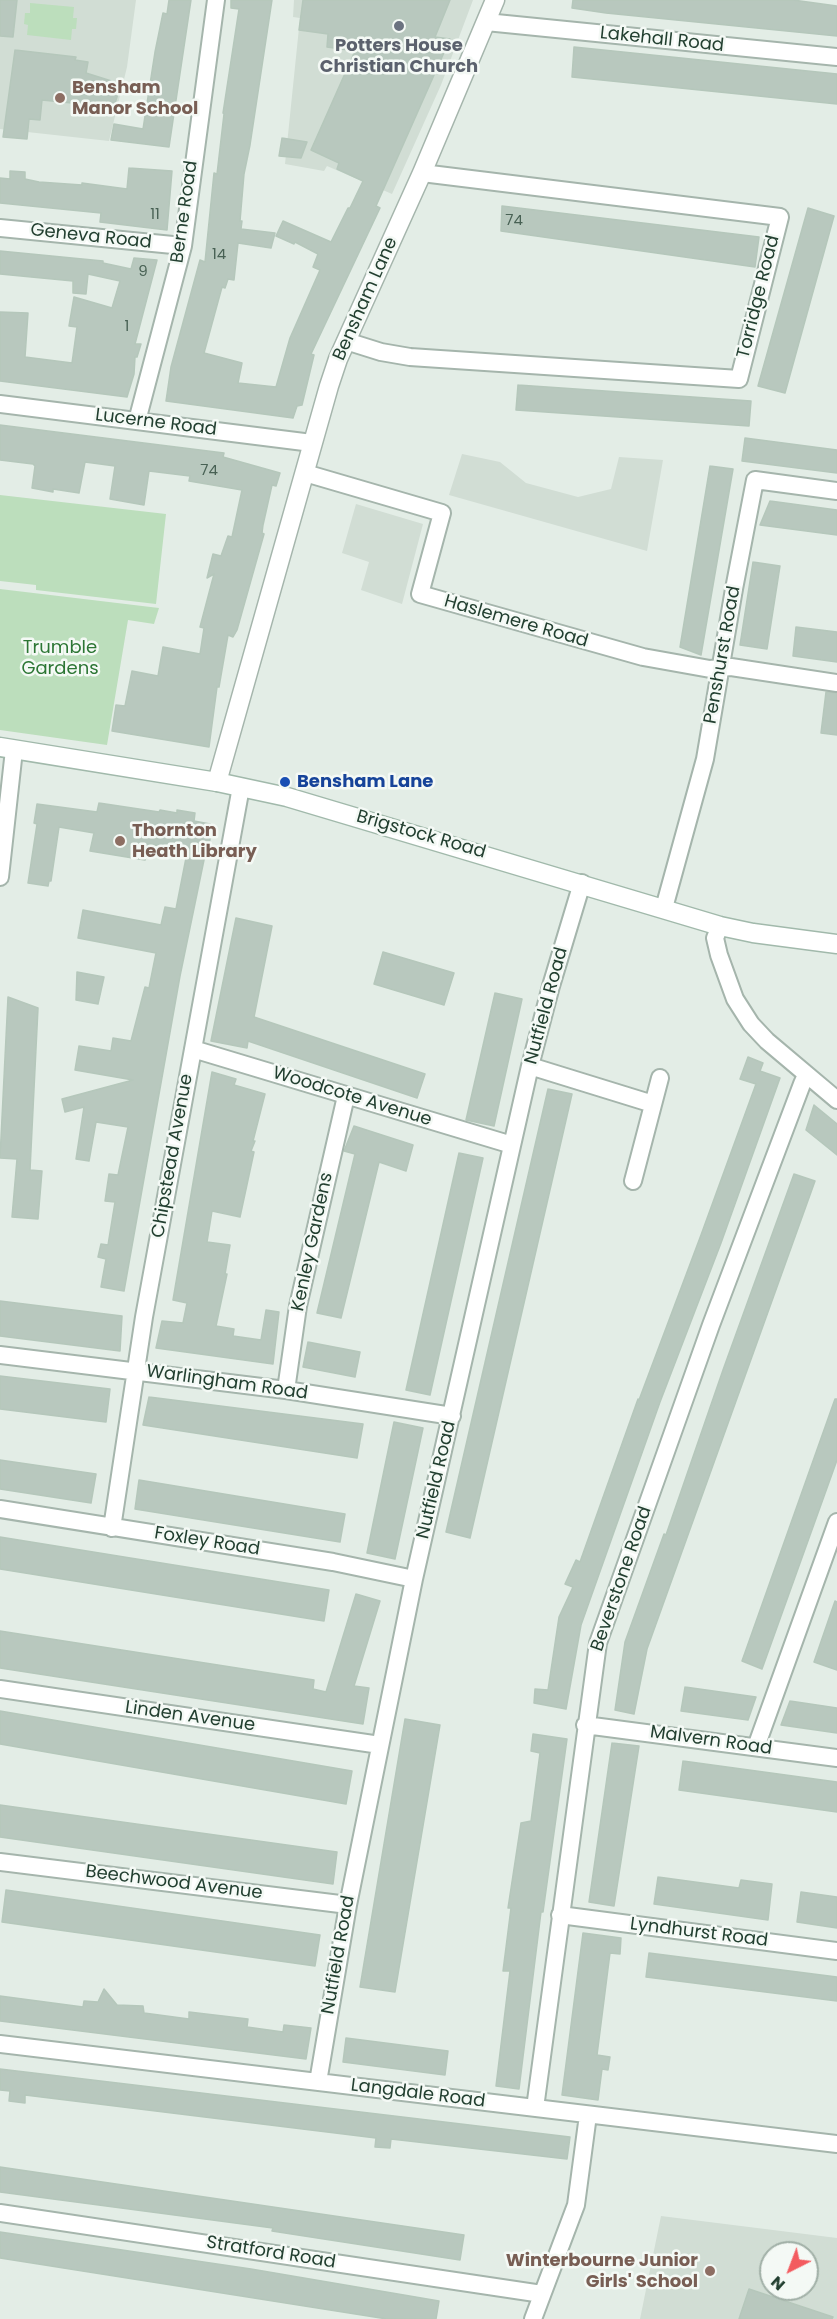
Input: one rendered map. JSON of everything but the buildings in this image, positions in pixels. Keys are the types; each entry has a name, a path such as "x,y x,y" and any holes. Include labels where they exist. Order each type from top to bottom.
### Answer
{"main road":[{"name":"Bensham Lane","path":"217,782 329,386 346,341 422,173 495,0"},
{"name":"Brigstock Road","path":"7,748 241,787 360,817 720,926 753,933 837,944"}],"street":[{"name":"Berne Road","path":"137,421 183,246 216,0"},
{"name":"Lakehall Road","path":"486,22 837,57"},
{"name":"Torridge Road","path":"346,341 381,352 410,357 739,379 780,217 422,173"},
{"name":"Geneva Road","path":"0,228 183,246"},
{"name":"Lucerne Road","path":"0,404 312,443"},
{"name":"Haslemere Road","path":"305,473 442,513 420,594 643,657 720,670 731,668 837,683"},
{"name":"Penshurst Road","path":"664,908 705,759 755,480 837,491"},
{"path":"0,877 7,748"},
{"name":"Chipstead Avenue","path":"112,1528 136,1370 241,787"},
{"name":"Nutfield Road","path":"318,2082 348,1905 414,1580 530,1066 582,883"},
{"path":"720,926 715,938 719,955 735,999 751,1024 837,1100"},
{"name":"Woodcote Avenue","path":"193,1048 512,1145"},
{"path":"530,1066 653,1104"},
{"name":"Beverstone Road","path":"535,2108 585,1725 602,1627 715,1314 806,1075"},
{"path":"633,1181 660,1078"},
{"name":"Kenley Gardens","path":"286,1390 298,1306 346,1096"},
{"name":"Warlingham Road","path":"0,1355 286,1390 452,1416"},
{"name":"Foxley Road","path":"0,1509 333,1562 414,1580"},
{"path":"756,1747 837,1522"},
{"name":"Linden Avenue","path":"0,1689 380,1745"},
{"name":"Malvern Road","path":"585,1725 837,1758"},
{"name":"Beechwood Avenue","path":"0,1862 348,1905"},
{"name":"Lyndhurst Road","path":"560,1915 837,1951"},
{"name":"Langdale Road","path":"0,2044 837,2144"},
{"path":"533,2319 576,2205 588,2115"},
{"name":"Stratford Road","path":"0,2213 542,2294"}],"shaded area":[{"name":"Bensham Manor School","path":"0,0 136,0 127,67 109,141 0,129"},
{"path":"294,0 473,0 441,85 392,194 327,166 324,171 285,164 300,18 293,17"},
{"path":"462,454 500,462 526,483 578,497 611,489 619,457 663,460 647,551 449,495"},
{"path":"356,504 423,524 402,604 361,590 369,562 342,553"},
{"name":"Winterbourne Junior Girls' School","path":"661,2216 837,2238 837,2319 640,2319"}],"green space":[{"path":"30,3 74,7 73,18 77,18 76,29 72,29 71,40 27,35 28,25 24,24 25,13 30,13"},
{"path":"0,495 166,514 156,604 36,590 36,585 0,581"},
{"name":"Trumble Gardens","path":"0,589 159,608 154,624 128,620 107,745 0,730"}],"place":[{"name":"Potters House Christian Church","path":"399,26"},
{"name":"Bensham Manor School","path":"60,98"},
{"name":"Bensham Lane","path":"285,782"},
{"name":"Thornton Heath Library","path":"120,841"},
{"name":"Winterbourne Junior Girls' School","path":"710,2271"}]}
